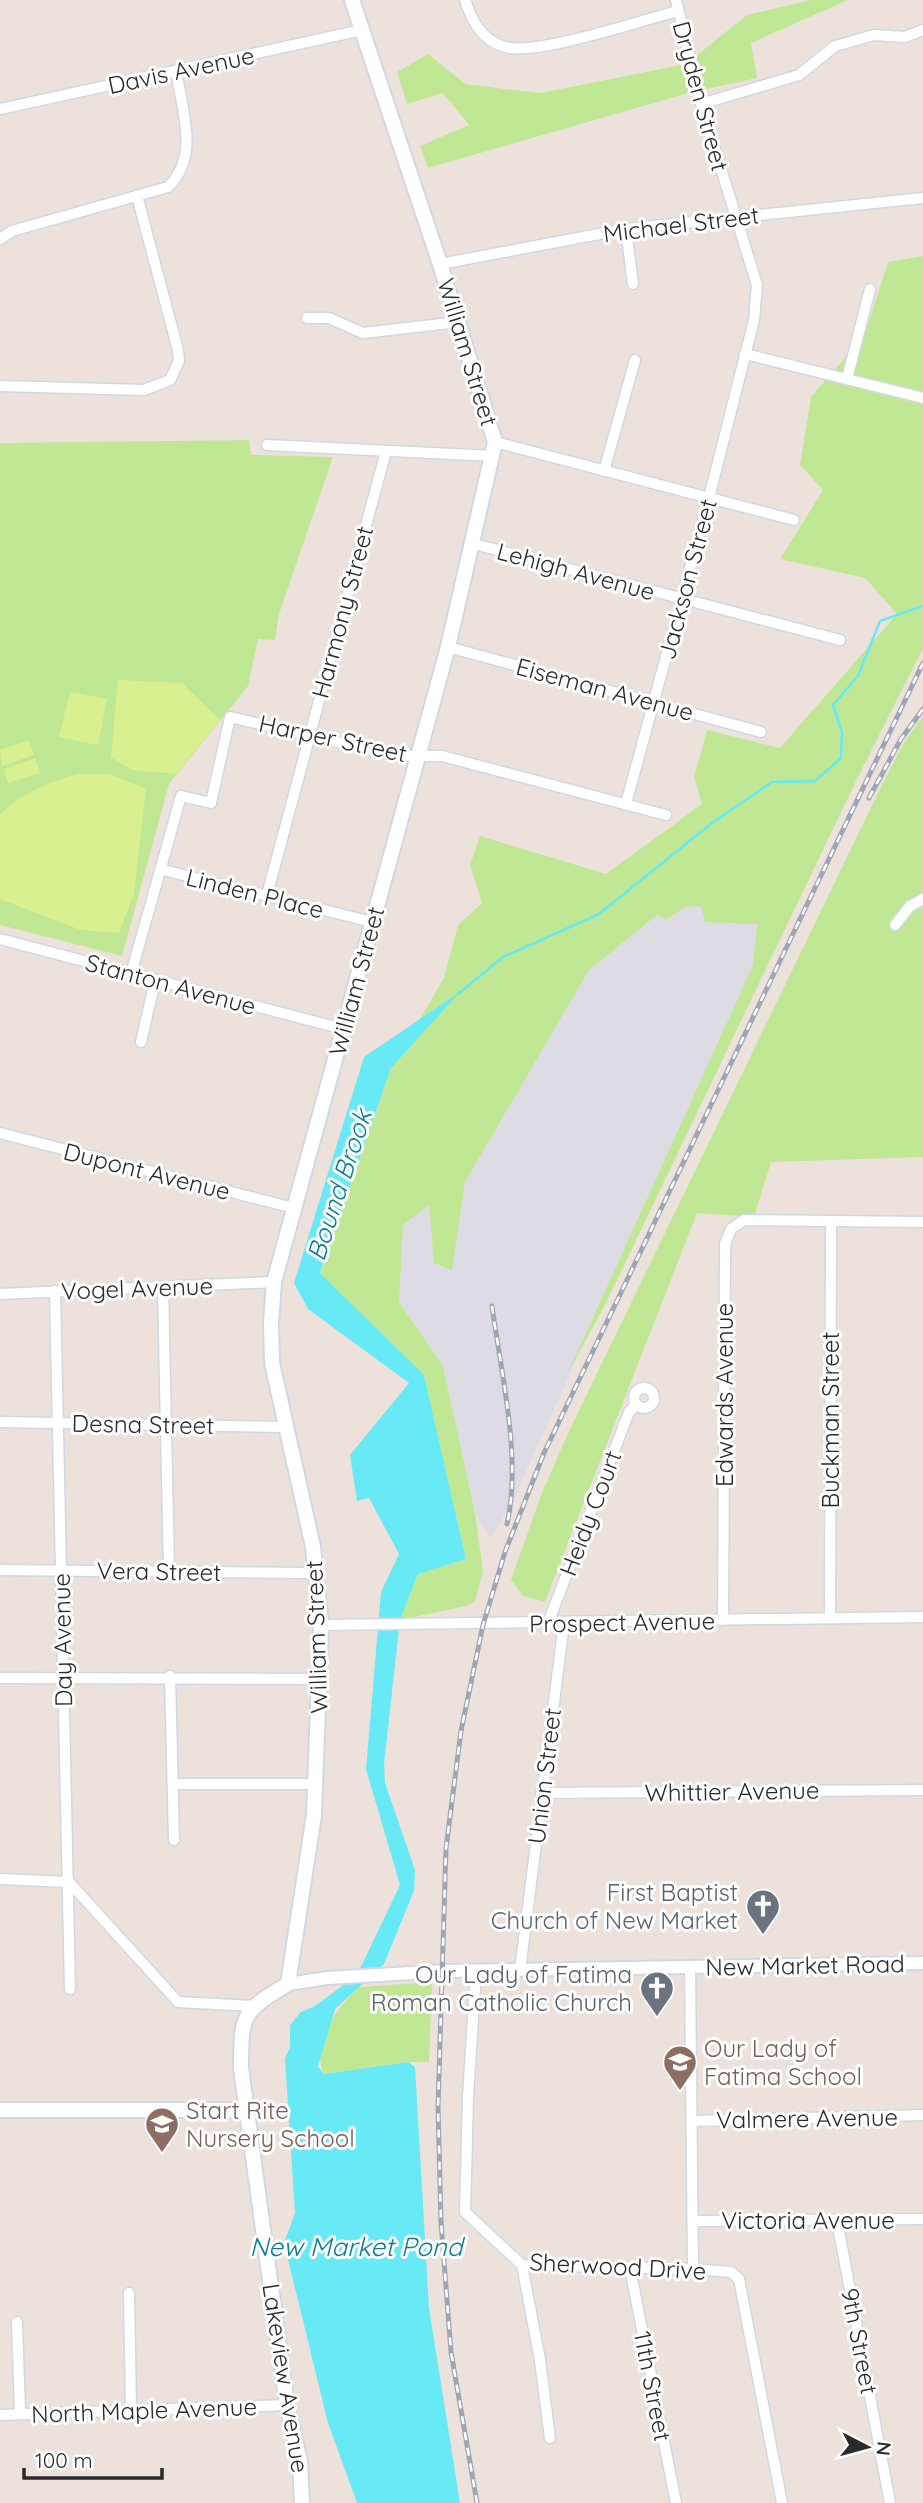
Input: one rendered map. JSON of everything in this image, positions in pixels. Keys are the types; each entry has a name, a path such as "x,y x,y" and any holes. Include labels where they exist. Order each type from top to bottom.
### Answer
{"main road":[{"name":"William Street","path":"288,1984 317,1784 321,1625 317,1573 272,1363 274,1282 449,647 495,449 459,322 352,0"},
{"path":"253,2006 288,1984"},
{"name":"Lakeview Avenue","path":"253,2006 244,2020 241,2036 245,2110 287,2405 300,2461 302,2503"},
{"path":"0,2110 245,2110"}],"street":[{"path":"465,0 473,23 487,38 506,48 537,47 678,11"},
{"name":"Dryden Street","path":"676,0 701,104 757,285 754,320 745,354"},
{"name":"Davis Avenue","path":"0,109 362,30"},
{"path":"701,104 799,75 835,46 874,35 905,37 923,30"},
{"path":"0,239 12,231 168,187 180,176 186,159 187,140 176,71"},
{"path":"0,386 144,390 170,380 179,361 178,351 136,196"},
{"name":"Michael Street","path":"440,264 626,229 923,198"},
{"path":"626,229 633,284"},
{"path":"847,379 870,289"},
{"path":"307,318 329,318 363,333 459,322"},
{"path":"745,354 923,398"},
{"name":"Jackson Street","path":"626,804 745,354"},
{"path":"604,471 635,360"},
{"path":"267,445 386,451 495,449 604,471 794,520"},
{"name":"Harmony Street","path":"267,895 386,451"},
{"name":"Lehigh Avenue","path":"474,544 840,640"},
{"name":"Eiseman Avenue","path":"449,647 761,732"},
{"name":"Harper Street","path":"163,870 181,796 211,803 230,717 309,733 398,756 442,756 666,815"},
{"name":"Linden Place","path":"131,974 163,870 372,922"},
{"path":"895,925 910,906 923,899"},
{"name":"Stanton Avenue","path":"0,939 343,1029"},
{"path":"141,1042 155,981"},
{"name":"Dupont Avenue","path":"0,1133 294,1208"},
{"name":"Edwards Avenue","path":"723,1620 725,1244 730,1229 744,1220 923,1222"},
{"name":"Buckman Street","path":"830,1618 831,1221"},
{"name":"Vogel Avenue","path":"0,1294 274,1282"},
{"path":"163,1287 169,1571"},
{"name":"Day Avenue","path":"55,1291 70,1989"},
{"name":"Heidy Court","path":"548,1623 629,1412 636,1405"},
{"name":"Desna Street","path":"0,1422 285,1427"},
{"name":"Vera Street","path":"0,1570 317,1573"},
{"name":"Prospect Avenue","path":"321,1625 923,1617"},
{"name":"Union Street","path":"520,1970 564,1623"},
{"path":"170,1676 174,1840"},
{"path":"0,1678 170,1676 320,1679"},
{"path":"173,1784 317,1784"},
{"name":"Whittier Avenue","path":"541,1793 923,1790"},
{"path":"0,1879 69,1882 173,1999 183,2004 253,2006"},
{"name":"New Market Road","path":"288,1984 392,1973 923,1963"},
{"path":"690,1966 693,2269"},
{"name":"Sherwood Drive","path":"476,1971 464,2203 470,2219 522,2266 693,2269 731,2272 739,2279 782,2503"},
{"name":"Valmere Avenue","path":"692,2121 923,2115"},
{"name":"Victoria Avenue","path":"693,2221 923,2219"},
{"name":"9th Street","path":"837,2221 890,2503"},
{"path":"522,2266 540,2360 550,2438"},
{"name":"11th Street","path":"630,2268 676,2503"},
{"path":"129,2293 131,2410"},
{"path":"17,2322 20,2413"},
{"name":"North Maple Avenue","path":"0,2414 287,2405"}],"shaded area":[{"path":"701,905 705,922 757,923 753,965 516,1494 491,1539 475,1513 443,1366 399,1302 403,1225 429,1205 434,1263 452,1269 465,1182 589,970 657,915 666,920 685,907"}],"green space":[{"path":"811,0 848,0 751,43 757,78 692,92 428,168 420,146 469,125 443,93 407,104 397,72 428,54 465,84 540,93 686,64 747,15"},
{"path":"923,256 923,648 856,781 606,1303 566,1377 753,965 757,924 705,922 701,906 685,907 666,920 657,915 589,970 465,1182 452,1270 434,1263 429,1205 403,1225 399,1302 443,1366 475,1513 483,1571 475,1601 466,1606 400,1620 418,1574 466,1559 424,1375 320,1274 391,1068 444,978 458,925 482,903 470,865 480,836 606,874 702,804 694,777 707,730 780,748 897,614 865,578 780,559 823,490 800,465 811,397 865,334 888,262"},
{"path":"249,440 251,455 333,457 279,614 275,640 258,639 248,686 169,784 122,956 0,925 0,443"},
{"path":"118,680 182,683 220,720 176,774 132,770 111,757"},
{"path":"70,692 107,699 98,745 59,737"},
{"path":"923,716 923,1157 771,1162 754,1217 697,1213 545,1602 523,1596 511,1580 541,1495 570,1429 878,793 902,746"},
{"path":"29,740 34,755 2,766 0,750"},
{"path":"35,758 40,773 8,783 4,769"},
{"path":"78,774 110,774 146,789 134,893 119,933 81,930 0,899 0,814 36,789"},
{"path":"432,1982 429,2062 408,2062 323,2074 320,2061 323,2037 334,2016 358,1987"}],"water":[{"name":"New Market Pond","path":"460,992 391,1068 320,1273 424,1375 466,1559 418,1574 400,1620 384,1764 385,1783 415,1870 414,1891 384,1964 335,2009 318,2066 323,2074 408,2062 415,2067 429,2308 460,2503 357,2503 328,2423 284,2243 295,2213 285,2059 290,2047 290,2025 301,2012 315,2006 357,1975 400,1885 366,1769 381,1592 399,1554 369,1498 357,1501 350,1455 409,1383 308,1309 294,1283 364,1057"}],"waterway":[{"name":"Bound Brook","path":"458,994 503,957 599,914 712,823 772,782 815,781 841,758 842,733 833,705 858,676 880,621 923,606"}],"railway":[{"path":"477,2503 451,2352 441,2222 438,2107 446,1848 461,1731 483,1625 505,1552 544,1453 923,663"},
{"path":"869,798 901,739 923,709"},
{"path":"492,1306 511,1444 511,1498 507,1524"}],"place":[{"name":"First Baptist Church of New Market","path":"763,1936"},
{"name":"Our Lady of Fatima Roman Catholic Church","path":"657,2018"},
{"name":"Our Lady of Fatima School","path":"680,2092"},
{"name":"Start Rite Nursery School","path":"162,2154"}]}
